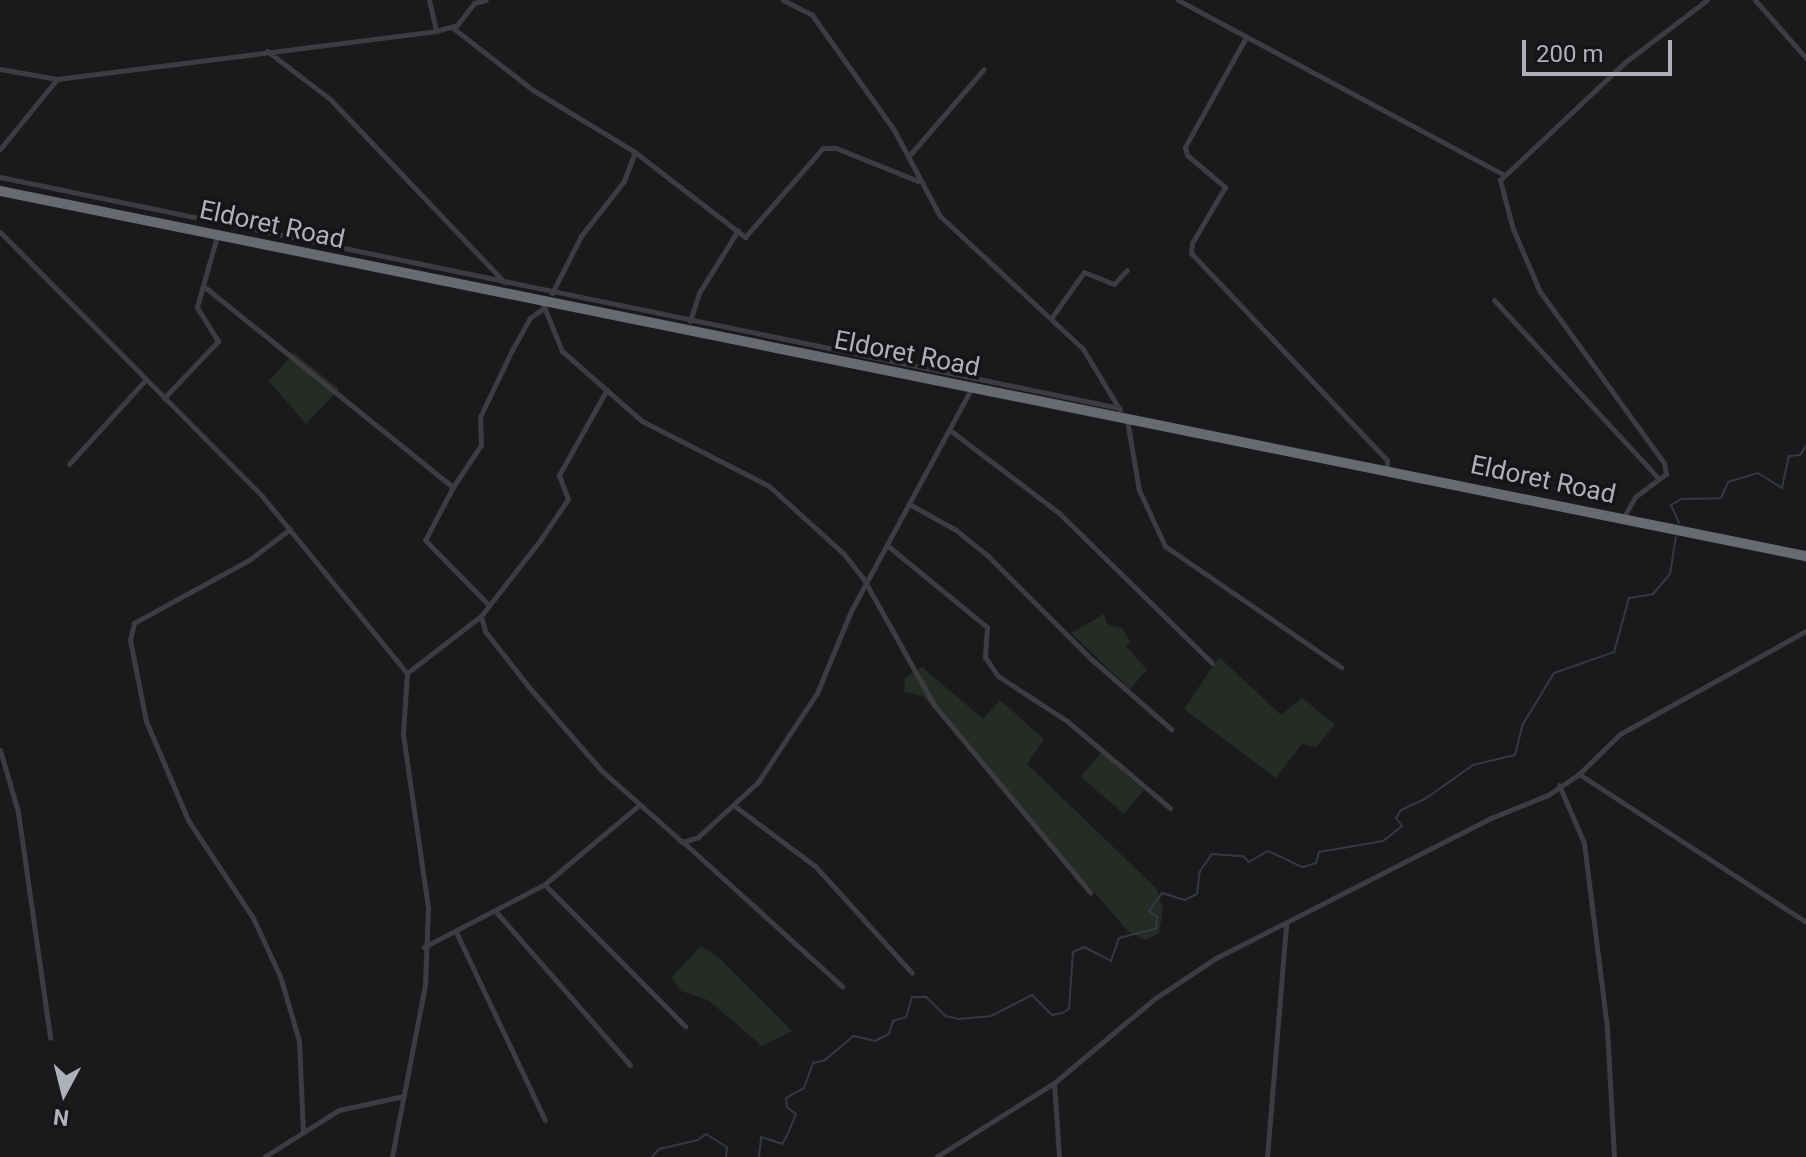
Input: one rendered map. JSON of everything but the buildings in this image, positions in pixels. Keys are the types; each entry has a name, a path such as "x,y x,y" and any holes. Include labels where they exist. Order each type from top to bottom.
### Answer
{"highway":[{"name":"Eldoret Road","path":"0,191 1806,556"}],"street":[{"path":"429,0 436,31"},
{"path":"0,69 57,79 436,31 453,28 474,2 486,0"},
{"path":"783,0 812,15 908,157 919,181 948,225 1013,289 1052,317 1091,358 1123,416 1139,490 1165,546 1341,667"},
{"path":"1178,0 1245,39 1504,175"},
{"path":"1622,519 1635,497 1667,472 1664,463 1533,281 1500,183 1504,175 1624,63 1707,0"},
{"path":"1755,0 1806,58"},
{"path":"453,28 533,90 635,152 678,189 738,229 743,237 751,234 823,148 836,148 919,181"},
{"path":"1245,39 1185,147 1187,155 1225,187 1190,250 1387,460 1387,470"},
{"path":"267,51 330,99 505,282"},
{"path":"908,157 984,69"},
{"path":"0,149 57,79"},
{"path":"488,604 425,540 453,487 481,445 480,417 511,352 530,318 546,302 581,236 624,181 635,152"},
{"path":"0,177 505,282 546,302 690,321 1123,416"},
{"path":"690,321 704,284 738,229"},
{"path":"0,232 290,529 407,673 403,734 428,898 425,985 392,1157"},
{"path":"164,398 218,341 197,311 206,288 217,236"},
{"path":"1052,317 1084,272 1114,284 1127,270"},
{"path":"206,288 453,487"},
{"path":"1494,300 1658,478"},
{"path":"546,302 562,351 656,432 781,494 866,583 934,705 1090,892"},
{"path":"69,464 146,379"},
{"path":"407,673 481,616 566,503 568,493 559,475 607,389"},
{"path":"682,842 710,830 736,807 771,765 817,693 866,583 911,505 971,389"},
{"path":"951,431 1059,513 1212,663"},
{"path":"911,505 956,530 988,556 1081,649 1171,729"},
{"path":"290,529 249,560 134,623 130,640 139,696 157,751 188,820 253,918 280,976 299,1041 303,1132"},
{"path":"888,546 987,627 985,657 998,676 1067,721 1170,808"},
{"path":"481,616 485,631 545,708 639,805 842,986"},
{"path":"936,1157 1054,1083 1173,985 1579,774 1620,734 1806,631"},
{"path":"0,750 18,812 50,1038"},
{"path":"1579,774 1806,922"},
{"path":"1559,785 1584,843 1607,1028 1614,1157"},
{"path":"424,947 497,913 545,884 639,805"},
{"path":"736,807 815,866 912,973"},
{"path":"545,884 685,1026"},
{"path":"497,913 630,1065"},
{"path":"1267,1157 1286,924"},
{"path":"456,932 545,1120"},
{"path":"1054,1083 1059,1157"},
{"path":"264,1157 339,1110 403,1096"}],"shaded area":[{"path":"294,353 339,389 306,424 269,381"},
{"path":"1104,614 1107,624 1122,628 1131,642 1126,646 1147,670 1130,689 1071,633"},
{"path":"1219,657 1281,715 1302,698 1335,725 1316,747 1302,744 1276,778 1184,709"},
{"path":"922,667 983,719 1000,700 1044,739 1027,764 1157,889 1163,910 1159,933 1145,940 1128,931 923,696 904,692 905,678"},
{"path":"1101,753 1144,790 1124,814 1081,776"},
{"path":"701,946 721,960 792,1031 762,1046 708,1000 681,991 671,978"}],"waterway":[{"path":"1679,523 1671,505 1682,499 1721,498 1728,482 1758,473 1782,488 1789,456 1800,455 1806,446"},
{"path":"759,1157 761,1137 782,1144 787,1136 796,1114 787,1107 786,1098 804,1088 813,1063 825,1060 854,1036 875,1041 889,1034 893,1021 906,1017 912,997 926,997 946,1016 958,1019 991,1016 1032,995 1052,1015 1062,1013 1069,1009 1073,952 1084,947 1111,961 1119,938 1156,929 1157,917 1149,911 1162,893 1185,900 1197,894 1200,871 1212,854 1243,856 1249,862 1268,851 1303,867 1316,863 1319,852 1383,841 1402,826 1396,818 1401,810 1425,799 1473,765 1515,755 1523,724 1554,673 1614,652 1629,598 1653,594 1670,574 1676,537"},
{"path":"652,1157 659,1149 698,1140 706,1134 727,1147 726,1157"}]}
